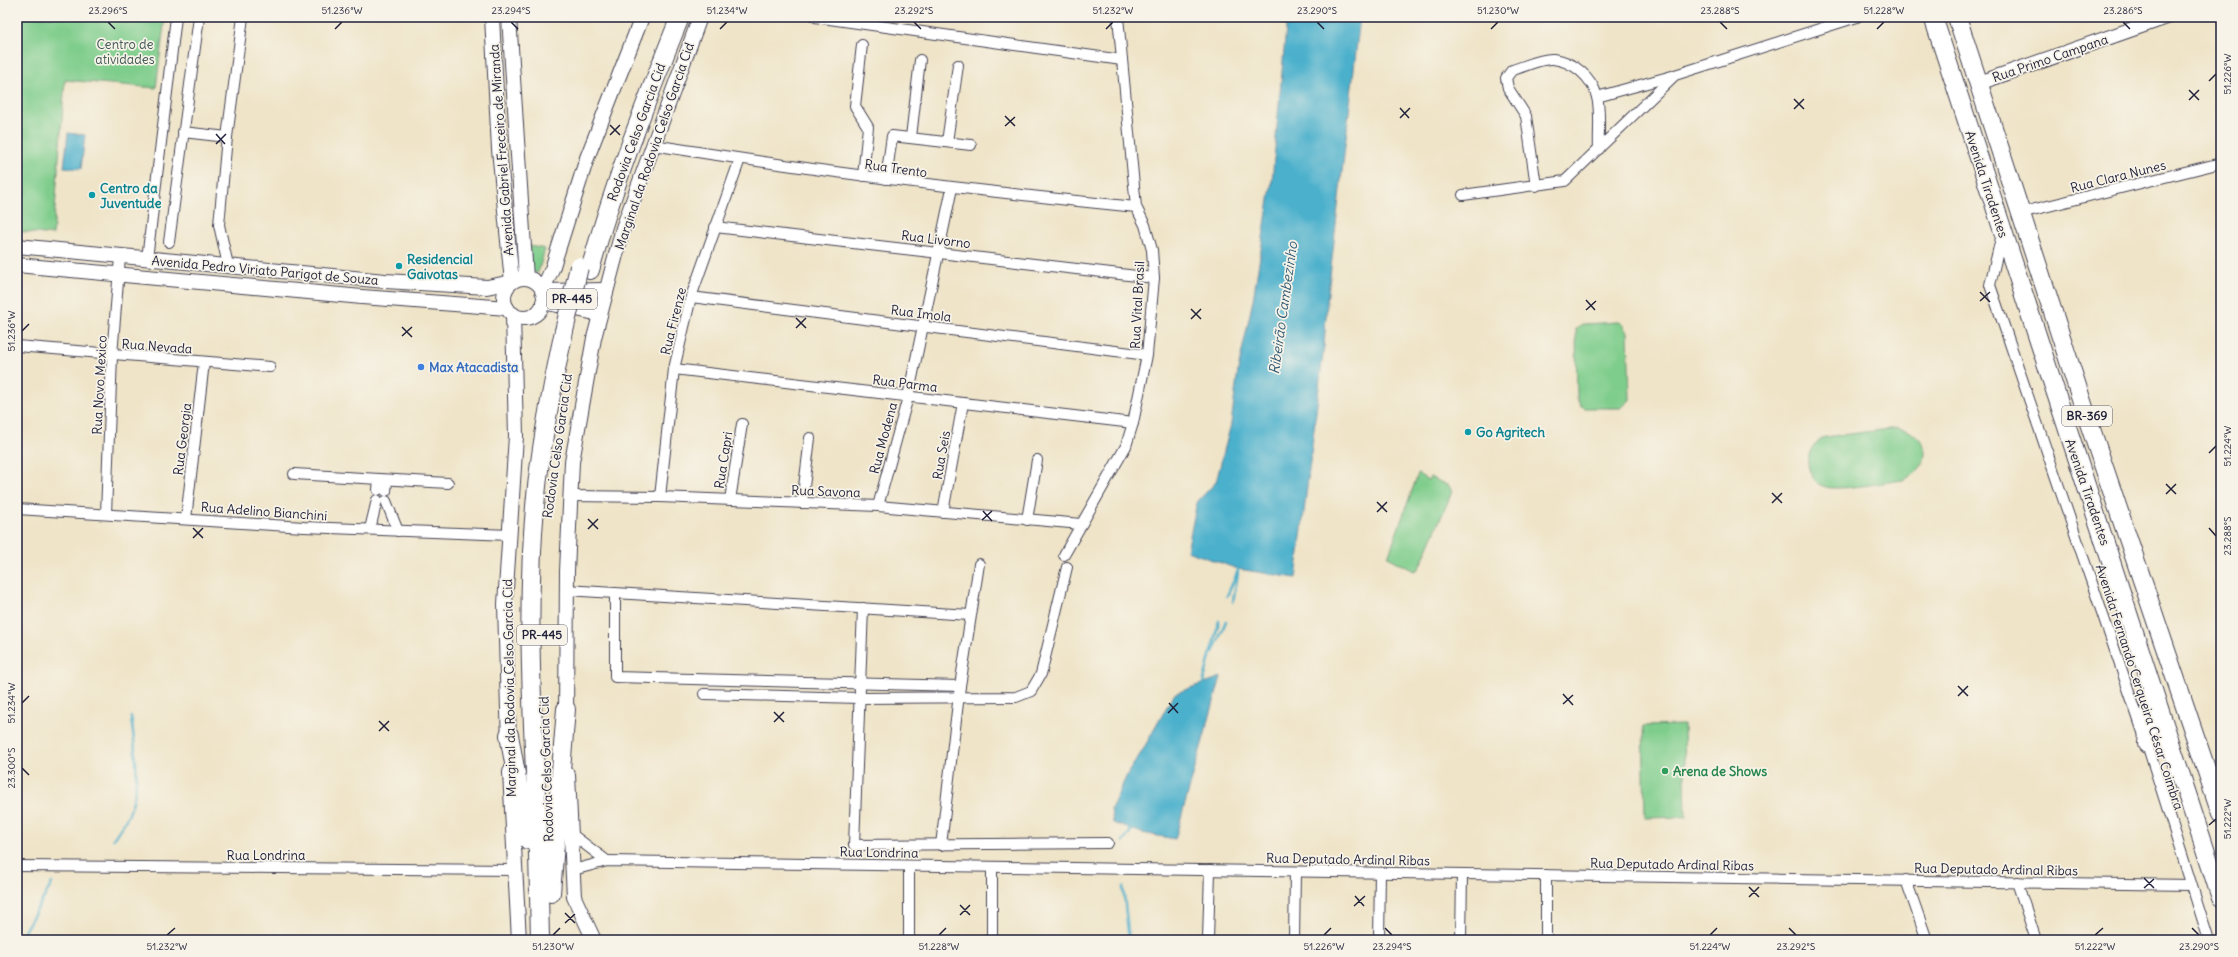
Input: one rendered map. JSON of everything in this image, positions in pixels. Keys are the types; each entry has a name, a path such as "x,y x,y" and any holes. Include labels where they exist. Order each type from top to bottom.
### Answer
{"highway":[{"name":"Rodovia Celso Garcia Cid","path":"552,940 545,896 531,692 532,568 537,487 550,394 570,332 611,163 668,17"},
{"name":"Rodovia Celso Garcia Cid","path":"585,269 604,220 633,135 680,17"},
{"name":"Avenida Tiradentes","path":"1933,17 2002,232 2221,898"},
{"name":"Avenida Tiradentes","path":"1957,17 2020,214 2221,813"},
{"path":"2147,744 2152,685"},
{"path":"545,896 566,709"},
{"path":"509,735 545,896"},
{"name":"Rodovia Celso Garcia Cid","path":"540,940 545,896"}],"street":[{"path":"147,259 176,17"},
{"path":"169,242 199,17"},
{"path":"228,265 219,225 227,137 243,17"},
{"name":"Avenida Gabriel Freceiro de Miranda","path":"492,17 500,163 512,282"},
{"name":"Avenida Gabriel Freceiro de Miranda","path":"510,17 526,278"},
{"path":"600,314 543,296 534,281 526,278 512,282 505,294 510,311 521,317 529,317 540,310 543,296 586,158 642,17"},
{"name":"Marginal da Rodovia Celso Garcia Cid","path":"594,940 574,898 570,833 566,709 566,590 572,462 594,338 623,228 700,17"},
{"path":"815,17 1122,60"},
{"name":"Rua Vital Brasil","path":"1064,555 1126,446 1133,423 1147,355 1154,278 1152,250 1145,225 1136,207 1118,17"},
{"path":"1597,97 1675,75 1857,17"},
{"name":"Rua Primo Campana","path":"1979,83 2167,17"},
{"path":"862,45 855,106 868,127 863,176"},
{"path":"1536,186 1526,116 1508,88 1506,78 1512,70 1552,59 1568,63 1579,70 1590,81 1597,97 1599,149"},
{"path":"911,137 920,60"},
{"path":"947,142 958,65"},
{"path":"1463,195 1565,181 1675,75"},
{"path":"183,132 227,137"},
{"path":"886,179 892,136 971,145"},
{"name":"Rua Trento","path":"653,145 740,159 952,188 1136,207"},
{"name":"Rua Firenze","path":"660,497 674,369 691,298 740,159"},
{"name":"Rua Clara Nunes","path":"2020,214 2221,163"},
{"name":"Rua Modena","path":"878,506 908,397 952,188"},
{"name":"Rua Livorno","path":"715,227 1154,278"},
{"name":"Avenida Fernando Cerqueira César Coimbra","path":"2002,232 1990,285 2147,744 2191,885 2210,940"},
{"name":"Avenida Pedro Viriato Parigot de Souza","path":"17,246 385,281 487,287 512,282"},
{"name":"Rua Novo Mexico","path":"106,514 112,355 120,256"},
{"name":"Avenida Pedro Viriato Parigot de Souza","path":"17,265 510,311"},
{"path":"362,297 362,288 385,281"},
{"path":"543,296 606,290"},
{"name":"Rua Imola","path":"691,298 1147,355"},
{"name":"Marginal da Rodovia Celso Garcia Cid","path":"510,311 516,436 505,604 509,735 519,940"},
{"name":"Rua Nevada","path":"17,346 270,367"},
{"name":"Rua Georgia","path":"186,519 204,362"},
{"name":"Rua Parma","path":"674,369 1133,423"},
{"name":"Rua Seis","path":"943,512 963,403"},
{"name":"Rua Capri","path":"730,500 742,424"},
{"path":"802,503 810,438"},
{"path":"1027,520 1037,460"},
{"path":"294,474 448,483"},
{"path":"370,530 382,496 383,479"},
{"path":"382,496 398,531"},
{"name":"Rua Savona","path":"570,496 660,497 878,506 1081,524"},
{"name":"Rua Adelino Bianchini","path":"17,509 370,530 510,535"},
{"path":"941,845 960,686 979,564"},
{"path":"704,694 859,698 1016,697 1032,691 1041,674 1067,567"},
{"path":"566,590 970,615"},
{"path":"616,593 615,677 960,686"},
{"path":"863,608 854,845 1108,843"},
{"path":"570,833 607,861"},
{"name":"Rua Londrina","path":"573,870 607,861 1152,870"},
{"name":"Rua Londrina","path":"17,866 515,870"},
{"path":"909,866 909,940"},
{"path":"992,867 992,940"},
{"name":"Rua Deputado Ardinal Ribas","path":"1152,870 2191,885"},
{"path":"1208,940 1210,870"},
{"path":"1294,940 1295,872"},
{"path":"1379,940 1380,873"},
{"path":"1462,874 1462,940"},
{"path":"1546,875 1546,940"},
{"path":"1906,880 1927,940"},
{"path":"2017,882 2036,940"}],"green space":[{"name":"Centro de atividades","path":"17,17 165,17 156,88 65,80 53,235 17,231"},
{"path":"530,246 545,249 538,273 530,271"},
{"path":"1622,323 1628,332 1630,400 1621,408 1585,408 1580,405 1577,399 1576,329 1584,324"},
{"path":"1898,428 1909,431 1923,444 1925,452 1924,460 1920,468 1913,475 1903,480 1841,488 1826,487 1818,483 1812,477 1808,461 1813,446 1821,439 1825,437"},
{"path":"1418,474 1428,480 1430,477 1449,486 1452,492 1419,568 1414,571 1388,557"},
{"name":"Arena de Shows","path":"1684,725 1686,817 1645,818 1643,726"}],"water":[{"path":"1287,17 1360,17 1327,302 1324,346 1296,578 1238,569 1187,551 1197,502 1216,482 1231,424 1238,370 1253,300 1272,181"},
{"path":"68,133 85,135 81,169 64,167"},
{"path":"1221,677 1175,839 1142,833 1113,823 1111,809 1129,771 1141,753 1174,694"}],"waterway":[{"name":"Ribeirão Cambezinho","path":"1227,596 1240,566"},
{"path":"1233,602 1238,573"},
{"name":"Ribeirão Cambezinho","path":"1203,684 1219,621"},
{"path":"1213,652 1226,621"},
{"path":"113,839 128,816 135,792 136,767 131,717"},
{"name":"Ribeirão Cambezinho","path":"1123,842 1133,828"},
{"path":"20,940 27,925 52,883"},
{"name":"Ribeirão Cambezinho","path":"1123,887 1129,940"}],"place":[{"name":"Centro da Juventude","path":"92,195"},
{"name":"Residencial Gaivotas","path":"399,266"},
{"name":"Max Atacadista","path":"421,367"},
{"name":"Go Agritech","path":"1468,432"},
{"name":"Arena de Shows","path":"1665,771"}]}
